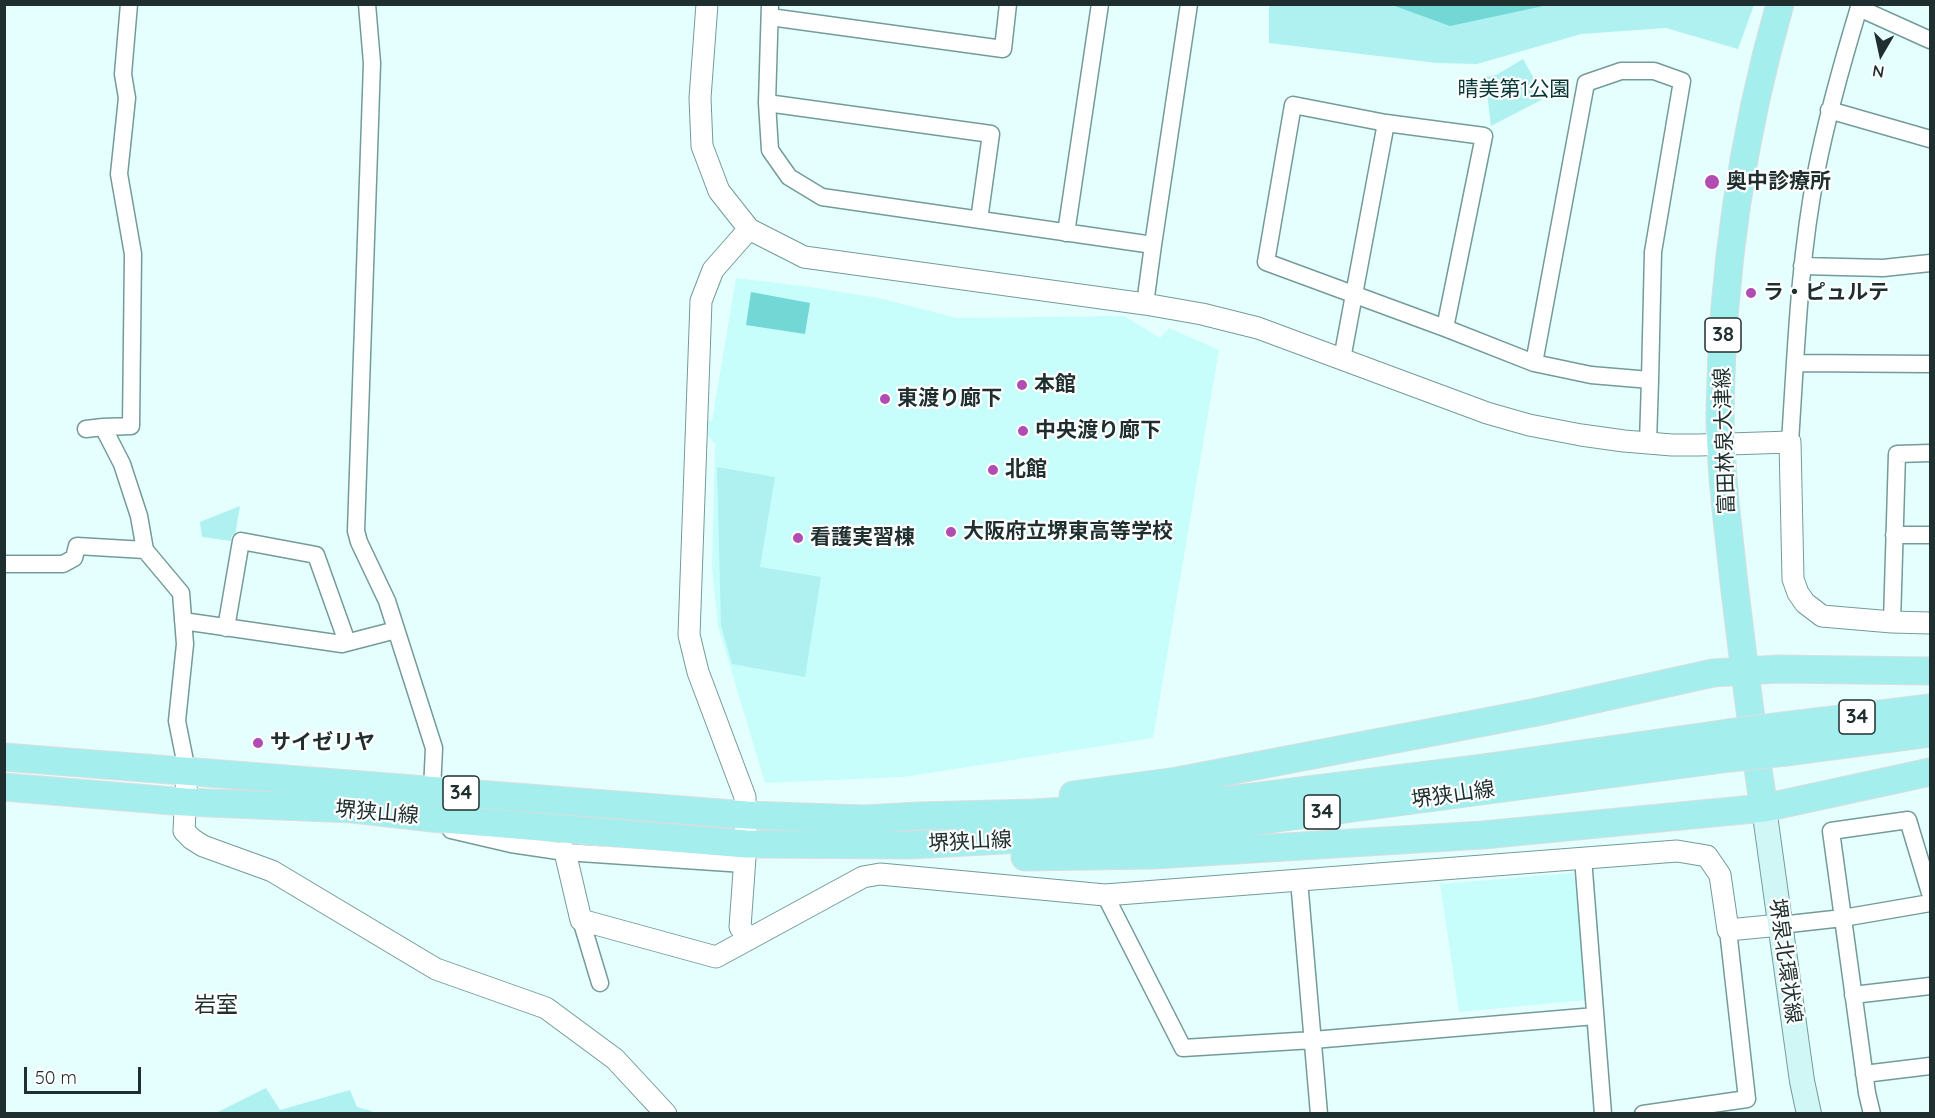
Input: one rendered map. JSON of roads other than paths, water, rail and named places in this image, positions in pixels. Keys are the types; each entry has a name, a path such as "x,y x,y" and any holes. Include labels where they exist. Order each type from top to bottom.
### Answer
{"main road":[{"name":"富田林泉大津線","path":"1764,808 1722,480 1720,413 1723,327 1742,167 1764,59 1780,4"},
{"path":"918,816 1178,781 1537,712 1713,673 1745,670 1930,671"},
{"name":"堺狭山線","path":"4,787 185,802 353,809 745,854 1188,830 1784,739 1930,708"},
{"name":"堺狭山線","path":"1784,739 1930,733"},
{"name":"堺狭山線","path":"4,757 746,815 864,819 1034,813 1228,800 1484,768 1729,746"},
{"path":"911,845 972,857 1154,855 1483,835 1764,808 1930,772"},
{"name":"堺泉北環状線","path":"1764,808 1802,1081 1809,1113"}],"street":[{"path":"129,4 123,74 127,98 119,174 133,254 131,426 94,428 122,464 140,516 146,550 181,593 185,644 177,721 187,771 184,831 192,840 203,846 272,871 436,969 546,1008 615,1059 666,1113"},
{"path":"367,4 372,63 356,531 358,542 387,601 434,748 432,790"},
{"path":"706,4 700,98 702,146 719,191 749,229 804,257 1145,304 1202,314 1240,323 1487,413 1529,425 1581,435 1648,443 1722,445 1790,442"},
{"path":"1008,4 1003,49 770,11 767,103 770,150 789,177 822,197 1153,245"},
{"path":"1066,233 1100,4"},
{"path":"1145,304 1189,4"},
{"path":"1930,40 1859,6 1829,110 1815,175 1802,266 1790,442 1794,579 1798,593 1805,603 1822,616 1892,622 1930,622"},
{"path":"1534,363 1586,82 1621,71 1654,71 1682,81 1653,252 1648,443"},
{"path":"767,103 991,134 979,220"},
{"path":"1445,327 1484,136 1386,123 1293,105 1266,262 1445,327 1534,363 1591,375 1650,380"},
{"path":"1829,110 1930,139"},
{"path":"1342,359 1386,123"},
{"path":"748,938 740,927 745,854 745,797 698,672 689,635 701,301 713,270 749,229"},
{"path":"1802,266 1882,268 1930,263"},
{"path":"1795,363 1930,364"},
{"path":"1892,622 1897,454 1930,453"},
{"path":"1894,535 1930,535"},
{"path":"226,628 241,541 316,555 347,642"},
{"path":"4,564 63,564 74,558 77,546 146,550"},
{"path":"183,621 342,644 396,630"},
{"path":"432,818 448,829 511,844 566,852 745,854"},
{"path":"1872,1113 1864,1074 1831,831 1908,820 1930,893"},
{"path":"581,920 716,957 865,876 880,874 1105,895 1677,851 1707,856 1720,875 1747,1099 1643,1113"},
{"path":"566,852 581,920 600,983"},
{"path":"1583,858 1603,1113"},
{"path":"1299,880 1319,1113"},
{"path":"1105,895 1183,1048 1313,1040 1594,1016"},
{"path":"1728,930 1843,918 1930,903"},
{"path":"1853,995 1930,986"},
{"path":"1864,1074 1930,1066"}],"place":[{"name":"奥中診療所","path":"1712,182"},
{"name":"ラ・ピュルテ","path":"1751,293"},
{"name":"本館","path":"1022,385"},
{"name":"東渡り廊下","path":"885,399"},
{"name":"中央渡り廊下","path":"1023,431"},
{"name":"北館","path":"993,470"},
{"name":"大阪府立堺東高等学校","path":"951,532"},
{"name":"看護実習棟","path":"798,538"},
{"name":"サイゼリヤ","path":"258,743"}],"district":[{"name":"岩室","path":"216,1005"}],"park label":[{"name":"晴美第1公園","path":"1514,90"}]}
